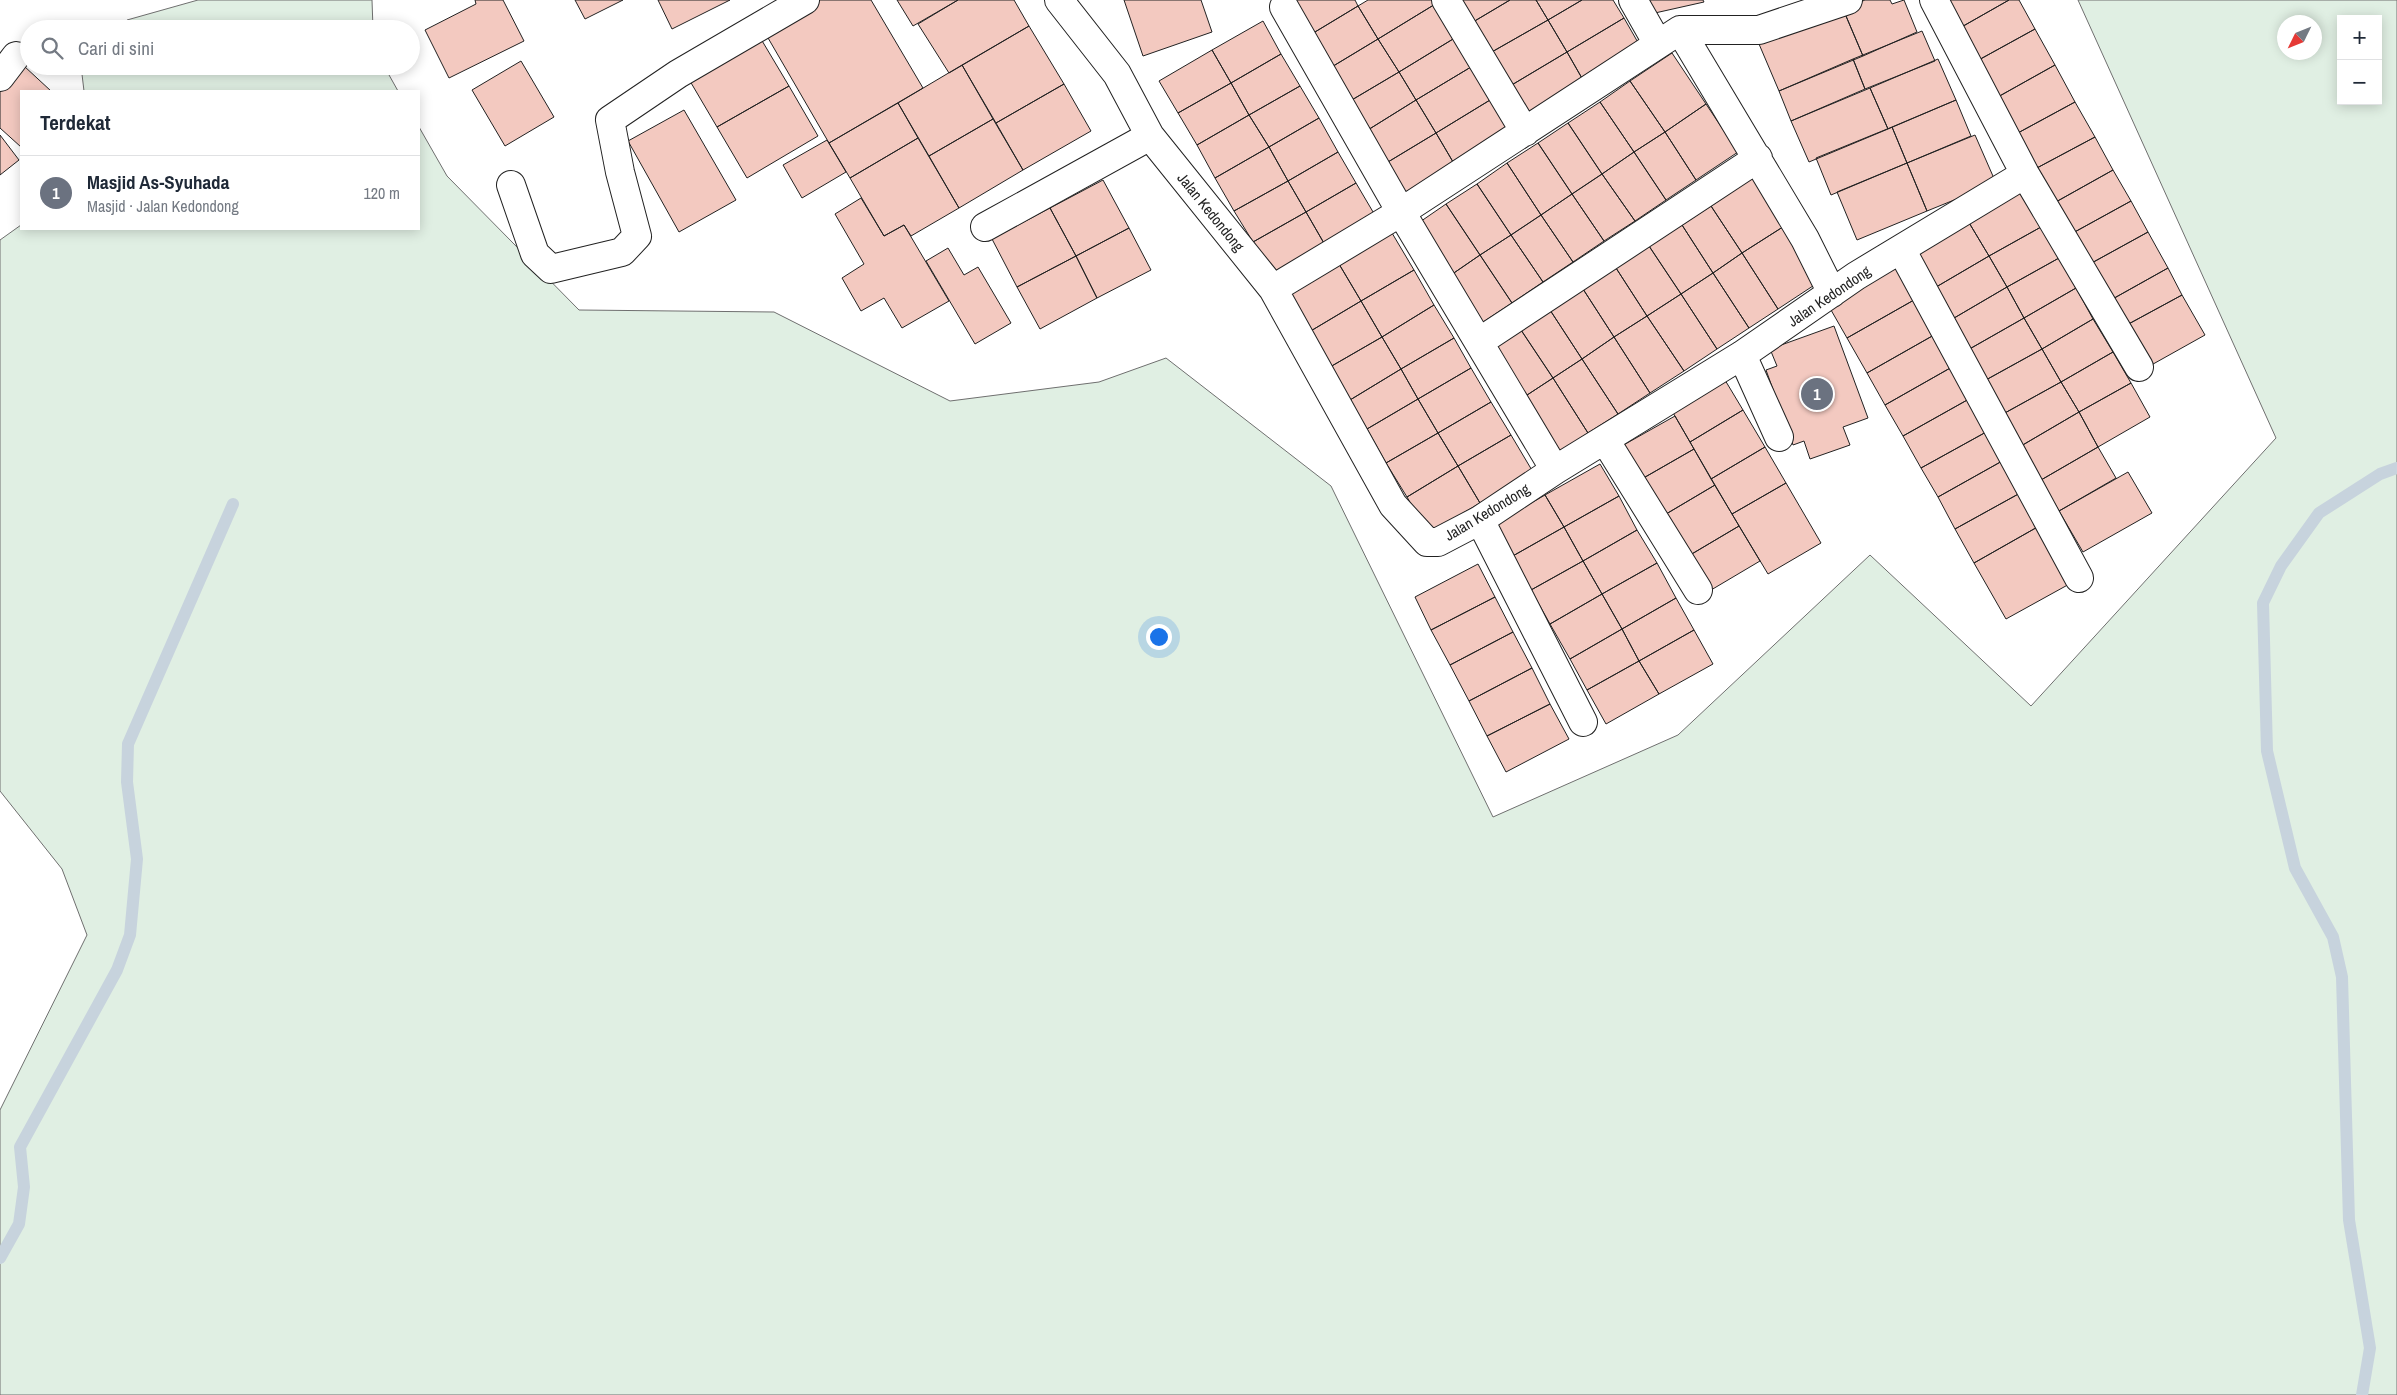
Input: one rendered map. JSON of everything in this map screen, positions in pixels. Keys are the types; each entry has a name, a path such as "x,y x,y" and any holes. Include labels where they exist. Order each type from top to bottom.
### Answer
{"street":[{"path":"511,185 535,254 551,269 622,252 637,236 620,172 610,120 678,74 805,0"},
{"name":"Jalan Kedondong","path":"1059,0 1117,74 1150,136 1273,289 1393,505 1426,542 1438,542 1480,520 1555,470 1742,355 1856,276 2025,174"},
{"path":"1446,0 1525,132"},
{"path":"1633,0 1658,44"},
{"path":"1273,289 1401,212 1680,30 1759,30 1848,0"},
{"path":"1934,0 2025,174 2139,367"},
{"path":"1284,7 1401,212 1555,470"},
{"path":"1680,30 1805,239 1832,293"},
{"path":"985,226 1150,136"},
{"path":"1479,342 1758,158"},
{"path":"1901,249 2079,578"},
{"path":"1742,355 1779,437"},
{"path":"1605,440 1698,590"},
{"path":"1480,520 1584,722"}],"green space":[{"path":"198,0 372,0 373,20 127,20"},
{"path":"2078,0 2397,0 2397,1395 0,1395 0,1110 87,935 62,869 0,791 0,240 20,226 20,230 420,230 420,129 447,176 579,310 774,312 950,401 1099,382 1166,358 1331,486 1493,817 1678,735 1870,555 2031,706 2276,438"},
{"path":"82,75 389,75 397,90 84,90"}],"building":[{"path":"475,0 503,0 524,41 449,78 425,30 476,4"},
{"path":"575,0 623,0 585,19"},
{"path":"658,0 730,0 672,29"},
{"path":"817,0 871,0 923,88 829,143 764,31"},
{"path":"897,0 958,0 913,26"},
{"path":"958,0 1014,0 1029,26 949,73 918,24"},
{"path":"1124,0 1201,0 1212,32 1143,56"},
{"path":"1296,0 1355,0 1358,6 1305,38 1286,6"},
{"path":"1368,0 1436,0 1437,3 1378,39 1358,6"},
{"path":"1459,0 1510,0 1473,22"},
{"path":"1510,0 1536,0 1548,20 1490,53 1473,22"},
{"path":"1536,0 1582,0 1548,20"},
{"path":"1582,0 1613,0 1624,18 1567,52 1548,20"},
{"path":"1642,0 1703,0 1704,2 1646,15"},
{"path":"1865,0 1890,0 1892,4 1904,0 1917,32 1863,56 1843,9"},
{"path":"1941,0 2009,0 1958,29"},
{"path":"2009,0 2019,0 2035,29 1975,62 1958,29"},
{"path":"1437,3 1458,36 1399,72 1378,39"},
{"path":"1358,6 1378,39 1325,71 1305,38"},
{"path":"1843,9 1863,56 1779,91 1759,44"},
{"path":"1624,18 1640,46 1583,80 1567,52"},
{"path":"1548,20 1567,52 1510,86 1490,53"},
{"path":"1263,21 1281,54 1231,83 1212,50"},
{"path":"1029,26 1064,84 996,123 962,65"},
{"path":"2035,29 2055,65 1996,98 1975,62"},
{"path":"1922,31 1935,61 1865,89 1853,59"},
{"path":"758,34 789,86 717,127 687,76"},
{"path":"1458,36 1476,64 1416,100 1399,72"},
{"path":"1378,39 1399,72 1345,104 1325,71"},
{"path":"1212,50 1231,83 1178,113 1159,81"},
{"path":"1567,52 1583,80 1526,114 1510,86"},
{"path":"1672,53 1706,104 1665,132 1630,81"},
{"path":"1281,54 1300,86 1249,115 1231,83"},
{"path":"1853,59 1865,89 1791,121 1779,91"},
{"path":"1938,59 1956,100 1888,129 1870,88"},
{"path":"521,61 554,117 505,146 472,90"},
{"path":"1476,64 1495,97 1436,133 1416,100"},
{"path":"962,65 993,119 929,156 898,103"},
{"path":"2055,65 2075,102 2016,134 1996,98"},
{"path":"20,70 20,75 34,75 50,90 20,90 20,146 0,128 0,92"},
{"path":"1399,72 1416,100 1363,133 1345,104"},
{"path":"1630,81 1665,132 1634,152 1600,102"},
{"path":"1231,83 1249,115 1197,145 1178,113"},
{"path":"1064,84 1091,131 1023,170 996,123"},
{"path":"789,86 818,136 747,178 717,127"},
{"path":"1300,86 1319,118 1269,147 1249,115"},
{"path":"1870,88 1888,129 1809,162 1791,121"},
{"path":"1495,97 1516,131 1456,167 1436,133"},
{"path":"1416,100 1436,133 1383,165 1363,133"},
{"path":"1956,100 1971,136 1907,163 1892,127"},
{"path":"1600,102 1634,152 1602,174 1568,123"},
{"path":"2075,102 2095,137 2035,169 2016,134"},
{"path":"898,103 918,138 850,178 829,143"},
{"path":"1706,104 1738,152 1696,180 1665,132"},
{"path":"684,110 736,200 679,232 628,141"},
{"path":"1249,115 1269,147 1215,178 1197,145"},
{"path":"1319,118 1338,152 1288,181 1269,147"},
{"path":"993,119 1023,170 959,208 929,156"},
{"path":"1568,123 1602,174 1572,194 1538,143"},
{"path":"1892,127 1907,163 1831,195 1816,158"},
{"path":"1665,132 1696,180 1666,200 1634,152"},
{"path":"1436,133 1456,167 1403,199 1383,165"},
{"path":"0,135 19,160 0,175"},
{"path":"1975,135 1996,183 1927,211 1907,163"},
{"path":"2095,137 2113,170 2054,203 2035,169"},
{"path":"918,138 959,208 911,236 904,225 884,236 850,178"},
{"path":"827,140 846,172 802,198 783,165"},
{"path":"1538,143 1572,194 1541,215 1507,163"},
{"path":"1269,147 1288,181 1234,211 1215,178"},
{"path":"1338,152 1356,183 1306,212 1288,181"},
{"path":"1634,152 1666,200 1635,221 1602,174"},
{"path":"1507,163 1541,215 1511,235 1477,184"},
{"path":"1907,163 1927,211 1857,240 1837,192"},
{"path":"2113,170 2131,201 2071,234 2054,203"},
{"path":"1602,174 1635,221 1604,241 1572,194"},
{"path":"1754,177 1786,225 1742,253 1711,206"},
{"path":"1103,180 1129,228 1076,256 1050,208"},
{"path":"1288,181 1306,212 1253,242 1234,211"},
{"path":"1356,183 1376,217 1325,245 1306,212"},
{"path":"1477,184 1511,235 1480,255 1446,204"},
{"path":"2020,191 2041,227 1989,256 1968,221"},
{"path":"1572,194 1604,241 1573,262 1541,215"},
{"path":"861,198 884,236 904,225 949,301 902,328 884,298 861,311 842,278 864,264 835,214"},
{"path":"2131,201 2148,232 2088,265 2071,234"},
{"path":"1446,204 1480,255 1448,277 1414,226"},
{"path":"1711,206 1742,253 1713,273 1682,225"},
{"path":"1050,208 1076,256 1017,287 992,239"},
{"path":"1306,212 1325,245 1273,276 1253,242"},
{"path":"1541,215 1573,262 1543,282 1511,235"},
{"path":"1968,221 1989,256 1931,290 1911,254"},
{"path":"1682,225 1713,273 1681,294 1649,246"},
{"path":"1786,225 1822,280 1778,309 1742,253"},
{"path":"2041,227 2059,258 2007,287 1989,256"},
{"path":"1129,228 1151,270 1097,298 1076,256"},
{"path":"2148,232 2168,268 2109,301 2088,265"},
{"path":"1392,233 1414,270 1361,301 1339,264"},
{"path":"1511,235 1543,282 1512,303 1480,255"},
{"path":"1649,246 1681,294 1647,316 1616,268"},
{"path":"948,248 964,275 978,267 1011,323 975,344 926,261"},
{"path":"1742,253 1778,309 1749,328 1713,273"},
{"path":"1480,255 1512,303 1480,324 1448,277"},
{"path":"1076,256 1097,298 1040,329 1017,287"},
{"path":"1989,256 2007,287 1949,321 1931,290"},
{"path":"2059,258 2076,288 2024,318 2007,287"},
{"path":"1339,264 1361,301 1309,332 1287,295"},
{"path":"1894,265 1914,300 1847,338 1827,303"},
{"path":"1616,268 1647,316 1614,337 1583,289"},
{"path":"2168,268 2182,295 2123,327 2109,301"},
{"path":"1414,270 1434,305 1382,337 1361,301"},
{"path":"1713,273 1749,328 1717,349 1681,294"},
{"path":"2007,287 2024,318 1966,351 1949,321"},
{"path":"2076,288 2093,319 2042,349 2024,318"},
{"path":"1583,289 1614,337 1582,359 1550,310"},
{"path":"1681,294 1717,349 1684,371 1647,316"},
{"path":"2182,295 2205,335 2146,368 2123,327"},
{"path":"1914,300 1934,335 1867,373 1847,338"},
{"path":"1361,301 1382,337 1330,367 1309,332"},
{"path":"1434,305 1454,338 1401,369 1382,337"},
{"path":"1550,310 1582,359 1553,378 1521,330"},
{"path":"1647,316 1684,371 1650,393 1614,337"},
{"path":"2024,318 2042,349 1984,381 1966,351"},
{"path":"2093,319 2113,352 2061,382 2042,349"},
{"path":"1834,326 1868,418 1843,427 1850,445 1810,459 1804,441 1793,445 1766,370 1777,366 1770,349"},
{"path":"1521,330 1553,378 1521,399 1489,351"},
{"path":"1934,335 1952,367 1885,405 1867,373"},
{"path":"1382,337 1401,369 1350,400 1330,367"},
{"path":"1614,337 1650,393 1618,414 1582,359"},
{"path":"1454,338 1471,368 1418,399 1401,369"},
{"path":"2042,349 2061,382 2003,414 1984,381"},
{"path":"2113,352 2131,383 2079,412 2061,382"},
{"path":"1582,359 1618,414 1588,433 1553,378"},
{"path":"1952,367 1969,399 1903,436 1885,405"},
{"path":"1471,368 1491,402 1438,433 1418,399"},
{"path":"1401,369 1418,399 1367,429 1350,400"},
{"path":"1553,378 1588,433 1557,454 1521,399"},
{"path":"1725,380 1743,410 1690,442 1672,411"},
{"path":"2061,382 2079,412 2021,446 2003,414"},
{"path":"2131,383 2150,417 2098,447 2079,412"},
{"path":"1418,399 1438,433 1386,463 1367,429"},
{"path":"1969,399 1988,431 1921,468 1903,436"},
{"path":"1491,402 1511,435 1458,466 1438,433"},
{"path":"1743,410 1765,447 1711,479 1690,442"},
{"path":"2079,412 2098,447 2041,480 2021,446"},
{"path":"1675,416 1694,449 1640,480 1620,447"},
{"path":"1988,431 2004,460 1938,497 1921,468"},
{"path":"1438,433 1458,466 1407,497 1386,463"},
{"path":"1511,435 1533,472 1480,503 1458,466"},
{"path":"1765,447 1786,483 1732,514 1711,479"},
{"path":"2098,447 2116,478 2059,511 2041,480"},
{"path":"1694,449 1715,485 1661,517 1640,480"},
{"path":"2004,460 2022,492 1955,529 1938,497"},
{"path":"1600,464 1619,496 1564,527 1545,495"},
{"path":"1458,466 1480,503 1428,534 1407,497"},
{"path":"2128,472 2152,513 2083,552 2059,511"},
{"path":"1786,483 1821,543 1768,574 1732,514"},
{"path":"1715,485 1739,526 1685,558 1661,517"},
{"path":"2022,492 2041,525 1974,563 1955,529"},
{"path":"1545,495 1564,527 1511,557 1493,525"},
{"path":"1619,496 1637,530 1583,561 1564,527"},
{"path":"2041,525 2073,582 2006,619 1974,563"},
{"path":"1739,526 1760,561 1706,593 1685,558"},
{"path":"1564,527 1583,561 1531,590 1511,557"},
{"path":"1637,530 1657,563 1602,594 1583,561"},
{"path":"1583,561 1602,594 1550,624 1531,590"},
{"path":"1657,563 1676,598 1622,629 1602,594"},
{"path":"1478,564 1495,597 1431,630 1415,597"},
{"path":"1602,594 1622,629 1570,659 1550,624"},
{"path":"1495,597 1513,632 1450,665 1431,630"},
{"path":"1676,598 1694,630 1639,661 1622,629"},
{"path":"1622,629 1639,661 1587,690 1570,659"},
{"path":"1694,630 1713,664 1659,694 1639,661"},
{"path":"1513,632 1532,668 1469,701 1450,665"},
{"path":"1639,661 1659,694 1606,724 1587,690"},
{"path":"1532,668 1550,704 1487,736 1469,701"},
{"path":"1550,704 1569,739 1506,772 1487,736"}],"waterway":[{"path":"2362,1395 2370,1348 2349,1220 2342,977 2333,937 2295,868 2267,751 2263,603 2281,566 2319,513 2380,474 2397,468"},
{"path":"0,1258 19,1224 24,1187 20,1147 117,970 130,935 137,859 127,782 128,744 233,504"}],"place":[{"name":"Masjid As-Syuhada","path":"1817,394"}]}
